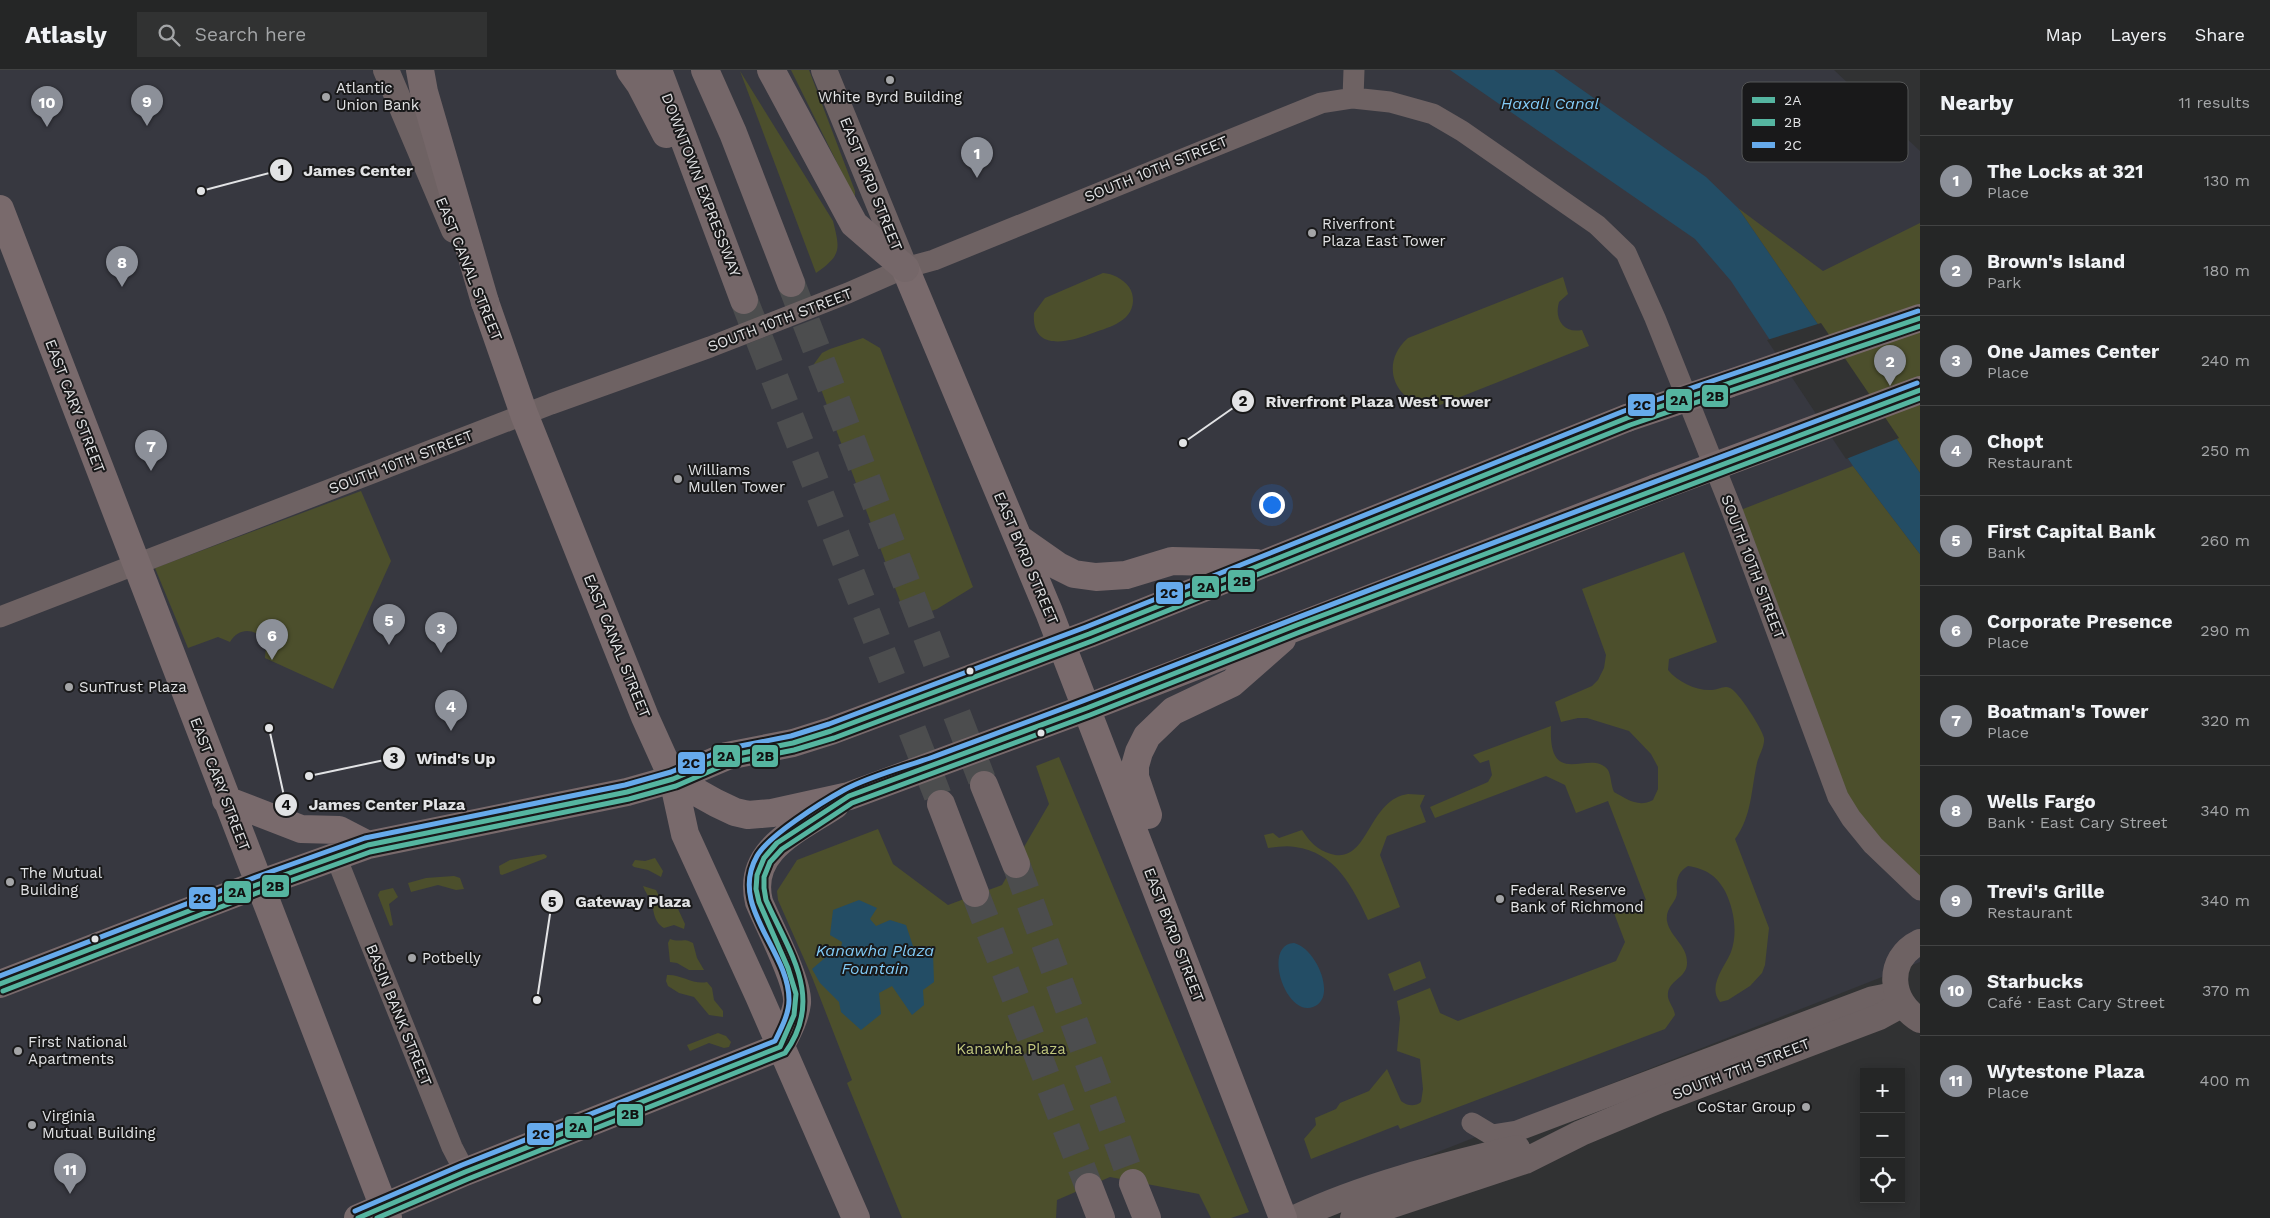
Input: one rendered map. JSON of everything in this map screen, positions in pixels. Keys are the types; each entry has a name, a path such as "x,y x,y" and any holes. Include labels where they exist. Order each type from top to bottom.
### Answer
{"highway":[{"path":"420,70 424,92 485,302"},
{"path":"630,70 640,84 726,251"},
{"name":"DOWNTOWN EXPRESSWAY","path":"658,70 744,300"},
{"path":"705,70 733,133 791,283"},
{"path":"771,70 854,224 904,268"},
{"path":"984,785 1016,864"},
{"path":"941,804 975,893"},
{"path":"1133,1183 1147,1218"},
{"path":"1089,1186 1101,1218"}],"main road":[{"name":"EAST CARY STREET","path":"0,209 386,1213"},
{"name":"EAST BYRD STREET","path":"904,268 1062,644 1283,1218"},
{"name":"EAST CANAL STREET","path":"485,302 524,414 645,717 673,780 685,834 856,1218"},
{"path":"0,984 258,884 368,845 627,792 673,780 727,756 793,743 832,731 1267,564 1628,418 1920,318"},
{"path":"673,780 716,803 748,816 772,813 849,796 1087,708 1656,488 1920,390"},
{"path":"1018,538 1058,566 1074,574 1096,577 1126,575 1172,562 1267,564"},
{"path":"1151,875 1161,847 1138,787 1134,766 1148,736 1173,711 1232,683 1297,626"},
{"path":"358,1218 386,1213 406,1196 780,1047 790,1026 797,1001 795,985 759,902 756,889 757,875 764,858 777,843 849,796"},
{"path":"226,800 277,822 301,829 339,830 368,845"}],"street":[{"name":"EAST CANAL STREET","path":"386,70 485,302"},
{"name":"EAST BYRD STREET","path":"824,70 904,268"},
{"path":"1353,98 1354,70"},
{"name":"SOUTH 10TH STREET","path":"0,617 524,414 710,347 848,293 904,268 934,260 1321,103 1353,98 1390,102 1433,114 1462,131 1597,225 1626,253 1656,318 1733,513 1838,797 1850,818 1873,845 1920,890"},
{"name":"BASIN BANK STREET","path":"336,857 452,1147 465,1172"},
{"path":"1906,1006 1895,978 1898,964 1906,952 1920,942"},
{"path":"1472,1123 1492,1135 1517,1131 1871,997 1906,1006"},
{"name":"SOUTH 7TH STREET","path":"1352,1218 1525,1161 1581,1133 1660,1100 1906,1006"},
{"name":"SOUTH 7TH STREET","path":"1295,1218 1332,1200 1456,1163 1581,1133"}],"shaded area":[{"path":"0,70 1834,70 1847,82 1742,82 1742,162 1908,162 1908,140 1920,151 1920,962 1270,1218 0,1218"}],"green space":[{"path":"791,70 809,70 855,191 855,199"},
{"path":"740,71 833,221 838,245 837,251 831,261 816,273"},
{"path":"1738,208 1823,271 1920,223 1920,473"},
{"path":"1103,273 1114,275 1131,290 1132,308 1123,320 1110,327 1071,340 1052,341 1044,339 1038,334 1034,313 1045,298"},
{"path":"1563,277 1568,294 1559,302 1559,319 1570,330 1582,330 1589,346 1440,405 1425,405 1413,401 1396,384 1393,373 1394,361 1398,349 1408,338"},
{"path":"863,338 880,348 973,587 937,609 907,620 815,373 814,364 822,353"},
{"path":"1853,466 1920,554 1920,890 1851,818 1733,513"},
{"path":"361,491 391,561 333,689 265,658 266,644 263,639 253,632 243,631 238,633 230,642 218,637 188,648 155,568"},
{"path":"1684,552 1717,642 1669,659 1668,670 1682,682 1700,689 1730,688 1739,696 1750,711 1764,738 1757,763 1748,812 1741,830 1735,839 1769,928 1765,965 1762,973 1750,986 1728,1000 1720,1002 1716,996 1716,983 1733,945 1735,929 1733,913 1725,891 1718,881 1705,871 1688,866 1684,868 1678,878 1676,896 1667,916 1671,932 1684,951 1687,962 1684,972 1668,991 1668,997 1675,1015 1665,1029 1400,1129 1398,1125 1311,1159 1304,1139 1316,1125 1315,1118 1336,1109 1340,1103 1369,1091 1387,1069 1401,1101 1411,1105 1421,1102 1423,1089 1420,1059 1397,1051 1400,1018 1397,1001 1430,988 1440,1013 1458,1021 1616,961 1625,942 1614,913 1646,900 1608,801 1576,813 1565,785 1546,776 1435,818 1430,807 1488,782 1492,775 1489,760 1480,763 1473,755 1551,726 1552,746 1556,757 1563,763 1601,764 1608,770 1614,792 1637,803 1653,800 1658,789 1658,767 1651,754 1629,731 1587,718 1561,722 1555,702 1592,686 1598,680 1604,668 1606,655 1582,589"},
{"name":"Kanawha Plaza","path":"1059,757 1249,1212 1231,1218 1211,1218 1199,1194 1110,1177 1057,1200 1056,1218 902,1218 847,1083 852,1080 812,977 778,900 777,891 797,860 878,829 893,864 948,905 1002,885 1049,804 1036,766"},
{"path":"1408,794 1425,795 1420,806 1426,822 1387,836 1380,855 1400,907 1368,920 1356,895 1341,873 1321,856 1309,850 1292,846 1268,848 1264,835 1273,833 1279,838 1302,830 1318,848 1331,854 1344,855 1353,850 1361,841 1384,807 1394,799"},
{"path":"544,854 547,856 546,858 502,875 500,874 499,866 510,860"},
{"path":"655,858 663,871 661,877 632,865 635,860 645,861"},
{"path":"454,876 460,878 464,889 456,890 438,885 411,892 408,883 426,878"},
{"path":"643,886 656,890 661,900 678,909 685,924 684,929 674,925 664,928 660,925 656,920 650,900"},
{"path":"393,888 398,897 389,904 393,925 390,926 378,895 380,891"},
{"path":"670,939 687,940 693,943 697,958 704,970 689,970 677,963 670,962 668,943"},
{"path":"1420,961 1426,978 1394,991 1388,974"},
{"path":"667,975 702,983 707,982 712,988 714,1000 723,1011 723,1017 709,1015 694,997 679,993 668,986 666,981"},
{"path":"718,1033 726,1036 731,1042 729,1047 724,1048 709,1043 690,1051 687,1045"}],"water":[{"name":"Haxall Canal","path":"1450,70 1554,70 1706,177 1738,208 1920,473 1920,554 1853,466 1731,281 1695,239"},
{"name":"Kanawha Plaza Fountain","path":"859,900 877,908 870,919 876,926 890,920 906,925 913,946 933,954 934,982 923,990 924,1005 912,1015 892,986 879,993 881,1014 861,1030 841,1012 839,1002 820,983 812,969 826,957 840,955 842,942 830,935 833,910"},
{"path":"1294,943 1310,954 1316,963 1324,984 1324,994 1320,1002 1313,1007 1303,1007 1294,1001 1286,991 1281,979 1280,955 1284,946"}],"pier":[{"path":"1821,323 1899,438 1846,459 1767,340"}],"tunnel":[{"path":"791,283 984,785"},
{"path":"744,300 941,804"},
{"path":"1016,864 1133,1183"},
{"path":"975,893 1089,1187"}],"transit line":[{"name":"2C","path":"0,976 256,877 365,838 625,785 671,772 725,749 791,736 829,724 1086,627 1624,411 1918,311"},
{"name":"2A","path":"0,984 259,884 368,845 627,792 673,779 727,756 793,743 831,731 1089,634 1627,418 1920,318"},
{"name":"2B","path":"3,991 262,891 370,852 629,799 676,786 729,763 794,750 834,738 1092,641 1630,425 1920,326"},
{"name":"2C","path":"355,1211 462,1165 775,1041 788,1011 789,1000 780,964 754,911 750,893 750,875 757,856 772,839 810,811 844,790 876,776 933,757 1053,712 1421,570 1917,383"},
{"name":"2A","path":"358,1218 465,1172 780,1047 794,1015 796,994 788,968 759,902 756,889 757,875 764,858 777,843 849,796 1087,708 1297,625 1920,390"},
{"name":"2B","path":"377,1218 468,1179 785,1053 797,1033 802,1013 803,994 793,957 766,900 764,877 770,862 782,849 852,803 1090,715 1300,632 1920,398"}],"place":[{"name":"White Byrd Building","path":"890,80"},
{"name":"Atlantic Union Bank","path":"326,97"},
{"name":"Trevi's Grille","path":"147,126"},
{"name":"Starbucks","path":"47,127"},
{"name":"The Locks at 321","path":"977,178"},
{"name":"James Center","path":"201,191"},
{"name":"Riverfront Plaza East Tower","path":"1312,233"},
{"name":"Wells Fargo","path":"122,287"},
{"name":"Brown's Island","path":"1890,386"},
{"name":"Riverfront Plaza West Tower","path":"1183,443"},
{"name":"Boatman's Tower","path":"151,471"},
{"name":"Williams Mullen Tower","path":"678,479"},
{"name":"First Capital Bank","path":"389,645"},
{"name":"One James Center","path":"441,653"},
{"name":"Corporate Presence","path":"272,660"},
{"name":"SunTrust Plaza","path":"69,687"},
{"name":"James Center Plaza","path":"269,728"},
{"name":"Chopt","path":"451,731"},
{"name":"Wind's Up","path":"309,776"},
{"name":"The Mutual Building","path":"10,882"},
{"name":"Federal Reserve Bank of Richmond","path":"1500,899"},
{"name":"Potbelly","path":"412,958"},
{"name":"Gateway Plaza","path":"537,1000"},
{"name":"First National Apartments","path":"18,1051"},
{"name":"CoStar Group","path":"1806,1107"},
{"name":"Virginia Mutual Building","path":"32,1125"},
{"name":"Wytestone Plaza","path":"70,1194"}]}
